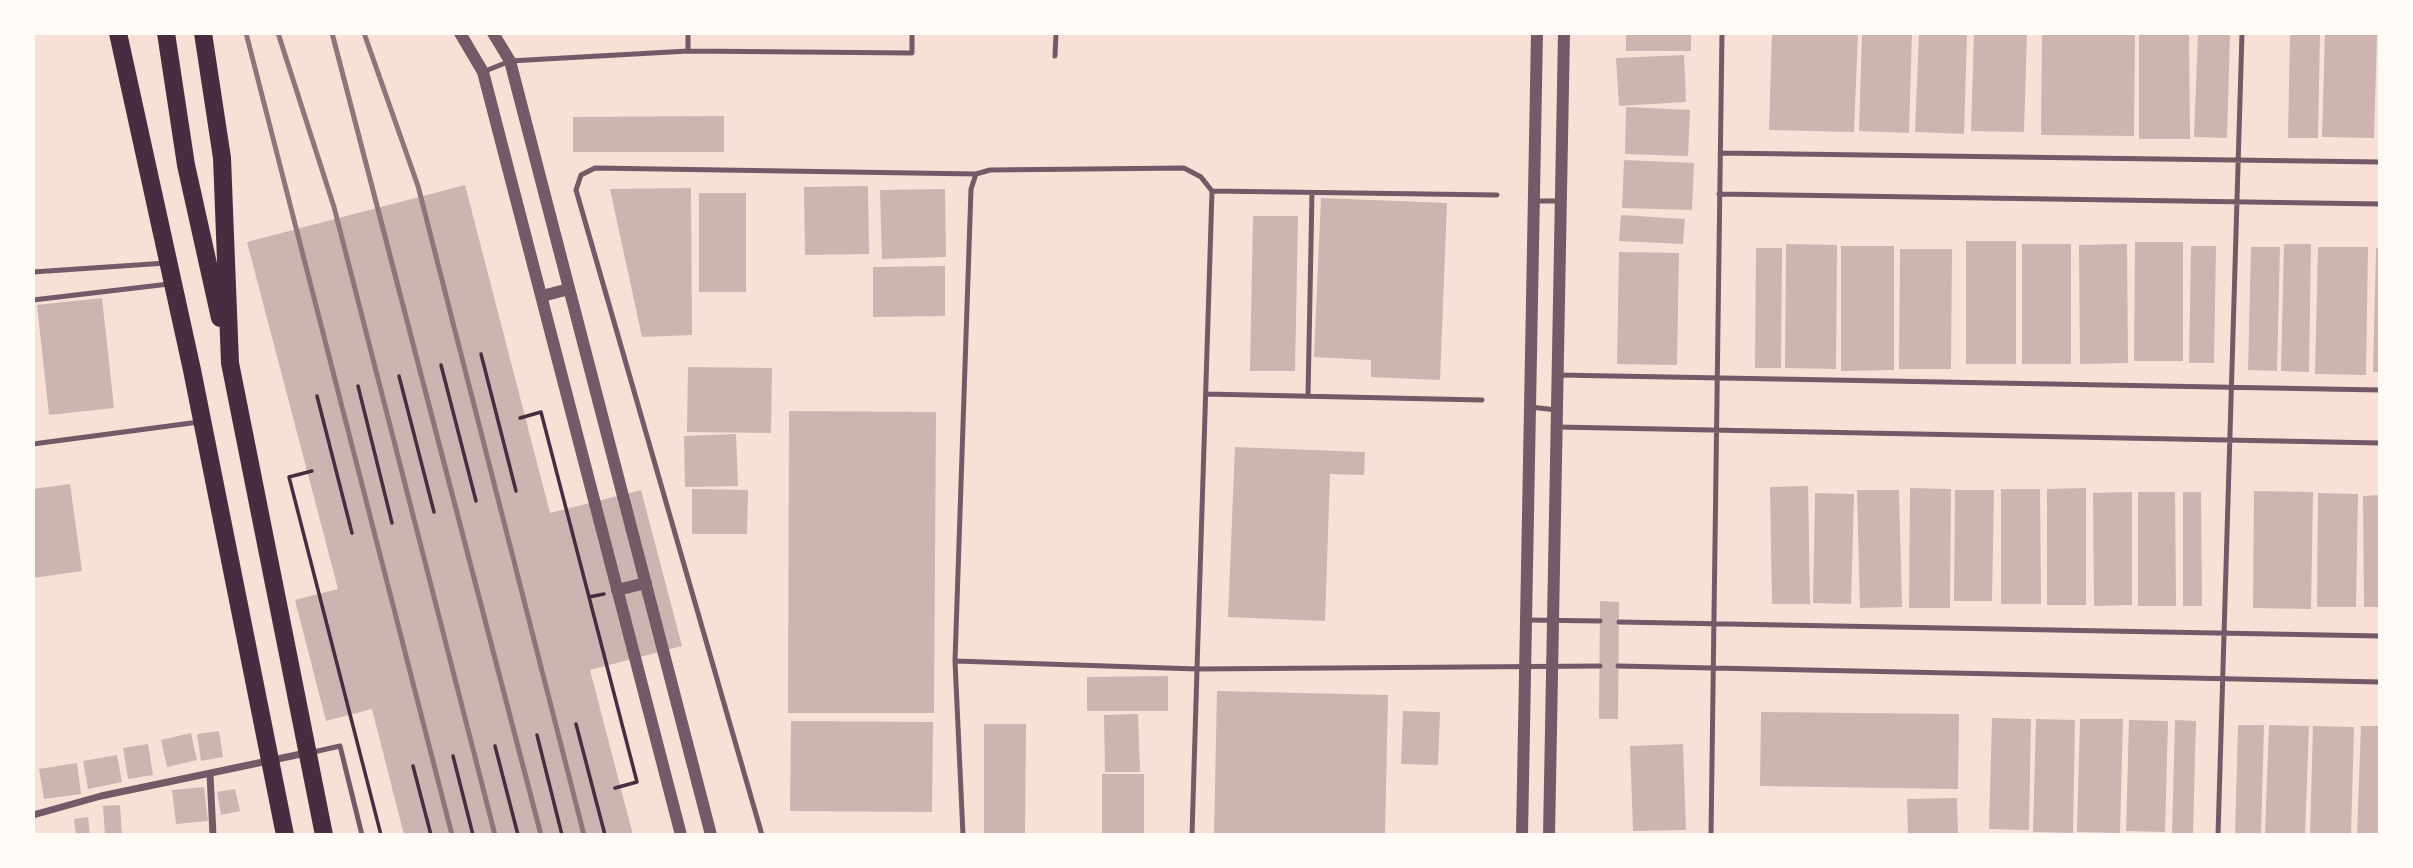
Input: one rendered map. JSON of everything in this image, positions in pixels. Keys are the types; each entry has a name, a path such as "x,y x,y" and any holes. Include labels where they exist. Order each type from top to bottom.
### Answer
{"main road":[{"path":"118,33 170,262 285,835"},
{"path":"166,33 186,165 230,363 324,835"},
{"path":"203,33 222,158 230,363"}],"street":[{"path":"460,33 483,72 681,835"},
{"path":"493,33 510,61 712,835"},
{"path":"1522,835 1537,33"},
{"path":"1549,835 1564,33"},
{"path":"542,296 569,289"},
{"path":"617,590 646,583"},
{"path":"33,816 101,796 307,753"},
{"path":"210,774 213,835"}],"lane":[{"path":"688,33 688,51"},
{"path":"483,72 510,61 688,51 912,53 912,33"},
{"path":"1055,56 1056,33"},
{"path":"1711,835 1722,33"},
{"path":"2218,835 2242,33"},
{"path":"1720,153 2380,162"},
{"path":"762,835 576,190 581,175 595,168 976,174 990,170 1184,168 1201,177 1212,191 1192,835"},
{"path":"963,835 956,662 971,189 976,174"},
{"path":"1212,191 1497,195"},
{"path":"1308,396 1312,193"},
{"path":"1719,194 2380,204"},
{"path":"1532,201 1561,201"},
{"path":"33,272 170,262"},
{"path":"33,300 174,284"},
{"path":"1558,375 2380,390"},
{"path":"1206,394 1482,400"},
{"path":"1531,407 1557,410"},
{"path":"33,443 202,422"},
{"path":"1556,427 2380,443"},
{"path":"1526,620 1600,621"},
{"path":"1619,622 2380,636"},
{"path":"956,662 1197,669 1600,666"},
{"path":"1618,666 2380,682"},
{"path":"307,753 340,746 362,835"}],"path":[{"path":"481,354 516,491"},
{"path":"441,365 476,501"},
{"path":"399,376 434,512"},
{"path":"358,386 392,523"},
{"path":"317,396 352,533"},
{"path":"520,418 541,412 637,782 615,788"},
{"path":"312,471 289,477 381,835"},
{"path":"576,724 605,835"},
{"path":"537,735 562,835"},
{"path":"495,746 518,835"},
{"path":"453,756 473,835"},
{"path":"413,766 430,835"}],"building":[{"path":"1626,33 1691,33 1691,51 1626,51"},
{"path":"1772,33 1858,33 1854,132 1769,130"},
{"path":"1862,33 1912,33 1909,133 1859,131"},
{"path":"1919,33 1967,33 1964,134 1915,132"},
{"path":"1974,33 2027,33 2024,132 1971,131"},
{"path":"2042,33 2135,33 2134,136 2041,135"},
{"path":"2139,33 2189,33 2190,139 2139,139"},
{"path":"2198,33 2230,33 2227,138 2194,137"},
{"path":"2290,33 2320,33 2318,138 2288,138"},
{"path":"2325,33 2377,33 2374,138 2322,137"},
{"path":"1684,55 1686,102 1619,106 1616,58"},
{"path":"1626,107 1690,110 1688,156 1625,154"},
{"path":"724,116 724,152 573,152 573,117"},
{"path":"1624,160 1694,163 1692,210 1622,208"},
{"path":"465,185 550,513 641,490 682,646 590,670 633,835 404,835 372,709 326,721 295,600 338,589 247,242"},
{"path":"868,186 869,254 805,255 804,187"},
{"path":"691,188 692,335 642,337 610,189"},
{"path":"945,189 946,257 882,259 880,190"},
{"path":"699,193 746,193 746,292 699,292"},
{"path":"1321,198 1447,203 1440,380 1371,377 1371,360 1314,357"},
{"path":"1621,215 1685,219 1683,244 1619,241"},
{"path":"1253,216 1298,216 1295,371 1250,371"},
{"path":"1966,241 2016,241 2016,364 1966,364"},
{"path":"2135,242 2183,242 2183,361 2134,361"},
{"path":"1786,244 1837,245 1836,369 1785,368"},
{"path":"2022,244 2071,244 2071,364 2022,364"},
{"path":"2127,244 2128,363 2080,364 2079,245"},
{"path":"2284,244 2311,244 2309,372 2281,371"},
{"path":"1841,246 1894,246 1894,370 1841,371"},
{"path":"2191,246 2216,246 2214,363 2189,363"},
{"path":"2251,247 2280,247 2277,371 2248,370"},
{"path":"2318,247 2368,247 2366,375 2315,374"},
{"path":"1756,248 1782,248 1781,368 1755,368"},
{"path":"2376,248 2380,248 2380,372 2373,372"},
{"path":"1900,249 1952,249 1951,369 1899,369"},
{"path":"1619,252 1679,253 1677,365 1617,364"},
{"path":"945,266 945,316 873,317 873,267"},
{"path":"102,298 114,408 49,415 37,305"},
{"path":"688,367 772,368 771,433 687,432"},
{"path":"789,411 936,412 934,713 788,713"},
{"path":"736,434 738,486 685,487 684,436"},
{"path":"1235,447 1365,452 1364,475 1330,474 1325,621 1228,617"},
{"path":"70,484 82,571 33,578 33,489"},
{"path":"1808,486 1810,604 1772,604 1770,487"},
{"path":"1910,488 1951,489 1950,608 1909,608"},
{"path":"2086,488 2086,605 2047,605 2047,489"},
{"path":"692,489 748,490 747,534 692,534"},
{"path":"2001,489 2040,489 2041,604 2001,604"},
{"path":"1857,490 1899,490 1902,607 1860,608"},
{"path":"1955,490 1994,490 1992,601 1954,601"},
{"path":"2254,491 2313,492 2311,609 2253,608"},
{"path":"2132,492 2132,605 2094,606 2093,493"},
{"path":"2138,492 2175,492 2176,606 2138,606"},
{"path":"2183,492 2201,492 2202,606 2183,606"},
{"path":"1815,493 1854,494 1851,604 1813,603"},
{"path":"2318,493 2358,494 2356,607 2317,607"},
{"path":"2380,495 2380,607 2364,607 2363,496"},
{"path":"1600,601 1619,602 1618,719 1599,719"},
{"path":"1168,676 1168,711 1087,711 1087,677"},
{"path":"1217,691 1388,695 1385,835 1214,835"},
{"path":"1403,711 1440,712 1438,765 1401,764"},
{"path":"1761,712 1959,714 1958,789 1760,786"},
{"path":"1138,714 1140,772 1105,772 1104,715"},
{"path":"1992,718 2031,719 2029,830 1989,829"},
{"path":"2036,719 2075,720 2073,833 2033,832"},
{"path":"2080,719 2123,719 2120,833 2077,832"},
{"path":"2129,720 2168,721 2165,832 2126,831"},
{"path":"2175,720 2196,721 2193,835 2172,835"},
{"path":"791,721 933,722 932,812 790,811"},
{"path":"984,724 1026,724 1025,834 984,834"},
{"path":"2238,725 2264,725 2261,835 2235,835"},
{"path":"2269,725 2309,726 2305,835 2265,834"},
{"path":"2313,726 2354,727 2351,835 2310,835"},
{"path":"2361,726 2380,726 2380,835 2357,835"},
{"path":"219,731 223,757 201,761 197,734"},
{"path":"191,733 197,760 167,767 161,740"},
{"path":"148,744 153,775 128,779 123,748"},
{"path":"1683,744 1686,830 1633,831 1630,746"},
{"path":"117,755 122,782 88,789 83,761"},
{"path":"77,763 81,794 44,799 39,769"},
{"path":"1102,774 1144,774 1144,835 1102,835"},
{"path":"204,787 208,821 176,824 172,790"},
{"path":"235,789 240,811 221,815 217,792"},
{"path":"1957,798 1958,835 1908,835 1907,799"},
{"path":"120,805 122,835 105,835 103,806"},
{"path":"88,817 90,835 76,835 74,819"}],"railway":[{"path":"246,33 452,835"},
{"path":"278,33 334,207 495,835"},
{"path":"332,33 541,835"},
{"path":"364,33 418,186 584,835"}]}
